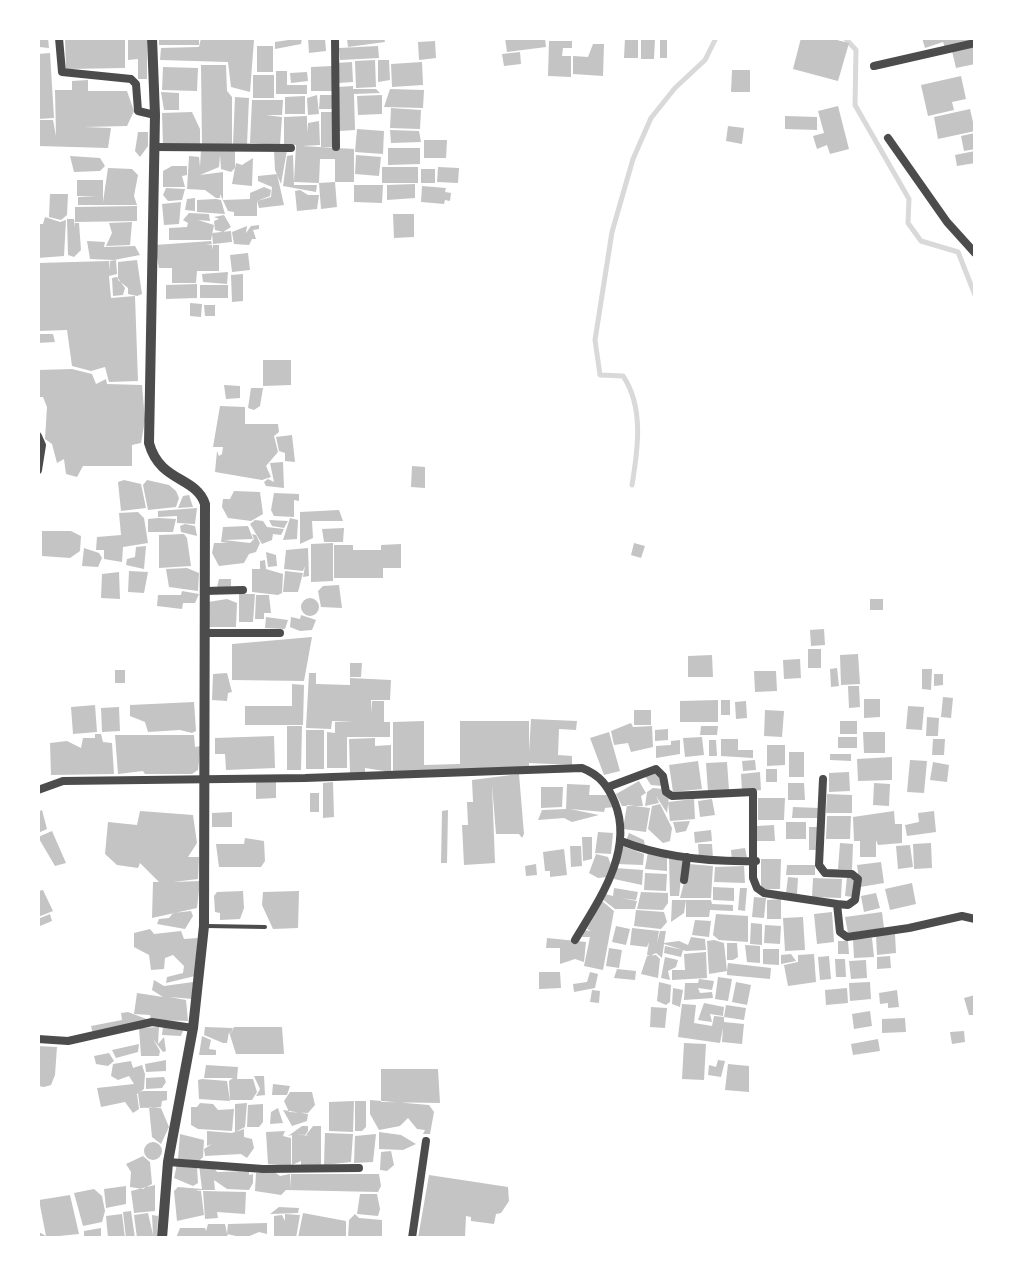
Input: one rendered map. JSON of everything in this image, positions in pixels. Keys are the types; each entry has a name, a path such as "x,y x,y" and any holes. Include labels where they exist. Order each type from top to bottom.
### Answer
{"street":[{"path":"59,38 62,72 131,79 136,84 138,111 155,115"},
{"path":"152,38 155,115 149,443 162,470 203,497 207,778 204,926 193,1028 168,1162 162,1238"},
{"path":"335,38 336,147"},
{"path":"874,66 974,42"},
{"path":"888,138 947,222 975,253"},
{"path":"154,147 291,148"},
{"path":"38,436 42,445 38,470"},
{"path":"204,591 243,590"},
{"path":"204,633 280,633"},
{"path":"38,790 63,781 332,778 582,768 608,787 619,814 621,841 607,887 575,940"},
{"path":"608,787 656,769 663,776 666,792 672,796 753,792 754,884 764,893 848,905 855,900 858,879 852,874 825,873 819,865 823,779"},
{"path":"621,841 641,849 710,862 756,861"},
{"path":"684,880 687,857"},
{"path":"837,904 840,932 847,937 962,916 975,919"},
{"path":"38,1039 68,1041 152,1022 193,1028"},
{"path":"412,1238 426,1141"},
{"path":"168,1162 263,1169 359,1168"}],"lane":[{"path":"204,926 265,927"}],"building":[{"path":"38,38 48,38 49,48 39,47"},
{"path":"125,38 125,68 66,69 65,39"},
{"path":"128,38 147,38 147,79 138,79 138,59 128,60"},
{"path":"159,38 199,38 199,45 159,45"},
{"path":"201,38 254,40 250,92 231,87 228,62 160,60 161,48 199,47"},
{"path":"302,38 301,44 275,49 275,42"},
{"path":"308,38 325,38 326,51 309,53"},
{"path":"347,38 384,38 385,42 348,47"},
{"path":"505,38 545,38 546,47 507,52"},
{"path":"625,38 638,38 638,58 624,58"},
{"path":"641,38 655,38 654,59 641,59"},
{"path":"660,38 667,38 667,58 660,58"},
{"path":"801,38 829,38 849,43 838,81 793,69"},
{"path":"922,38 975,39 945,48 943,42 925,48"},
{"path":"435,41 436,58 419,60 418,42"},
{"path":"549,41 572,41 572,48 563,48 562,56 571,56 571,77 548,76"},
{"path":"593,44 604,44 603,76 573,74 573,56 588,57"},
{"path":"257,46 273,46 273,72 257,72"},
{"path":"378,46 379,58 340,60 339,48"},
{"path":"975,46 975,64 956,68 952,51"},
{"path":"520,52 521,64 504,66 502,54"},
{"path":"50,53 54,118 38,119 38,54"},
{"path":"375,60 376,87 356,88 355,61"},
{"path":"378,60 389,60 390,80 378,82"},
{"path":"352,62 353,82 338,83 337,63"},
{"path":"422,62 423,85 392,87 391,64"},
{"path":"201,65 226,65 227,91 232,97 232,146 202,146"},
{"path":"332,66 333,91 311,91 311,67"},
{"path":"163,67 198,68 197,91 162,90"},
{"path":"732,70 750,70 750,92 731,92"},
{"path":"276,71 287,71 287,85 307,85 307,94 276,94"},
{"path":"307,72 308,81 291,83 290,73"},
{"path":"253,75 274,75 274,98 253,98"},
{"path":"961,76 966,99 952,102 954,110 928,116 921,85"},
{"path":"88,80 88,91 127,91 134,111 127,126 84,127 111,128 108,148 38,146 38,120 53,120 56,136 55,90 72,90 72,81"},
{"path":"353,86 353,89 376,89 380,93 354,94 355,130 339,131 337,87"},
{"path":"390,89 424,90 423,108 384,107"},
{"path":"161,92 179,93 179,110 164,110"},
{"path":"317,95 319,114 308,115 307,98"},
{"path":"320,95 333,95 332,109 319,109"},
{"path":"382,95 382,114 358,115 357,96"},
{"path":"305,96 305,114 285,114 285,97"},
{"path":"235,97 249,98 247,145 233,144"},
{"path":"252,100 283,100 282,115 266,115 282,117 280,145 250,143"},
{"path":"838,106 849,149 830,154 827,145 817,149 813,136 824,133 818,111"},
{"path":"391,108 421,110 420,129 390,128"},
{"path":"970,109 975,131 938,139 934,117"},
{"path":"192,112 200,129 200,145 163,146 162,113"},
{"path":"321,112 333,112 335,147 321,147"},
{"path":"307,116 307,133 308,123 319,121 320,145 302,146 354,149 354,182 335,182 335,159 320,159 319,183 294,182 296,145 284,145 284,117"},
{"path":"785,116 817,117 817,130 785,129"},
{"path":"728,126 744,128 742,144 726,141"},
{"path":"357,129 384,131 383,154 355,152"},
{"path":"390,130 419,131 421,142 391,143"},
{"path":"138,132 148,132 148,146 140,157 135,151"},
{"path":"975,133 975,149 964,151 961,136"},
{"path":"424,140 447,140 446,158 424,158"},
{"path":"388,148 420,148 420,164 388,165"},
{"path":"201,149 235,151 235,168 231,172 221,169 220,155 219,167 200,175 223,172 223,200 250,199 250,193 264,187 271,190 270,196 257,201 257,216 234,216 234,212 228,211 220,194 220,198 216,198 205,190 187,189 189,156 199,157 200,167"},
{"path":"287,150 281,184 275,170 274,151"},
{"path":"975,151 975,163 957,166 955,155"},
{"path":"293,155 294,185 317,185 316,192 283,186 287,156"},
{"path":"356,155 381,157 379,176 355,174"},
{"path":"70,156 100,158 105,166 100,171 74,172"},
{"path":"253,158 252,186 232,184 236,163 242,165"},
{"path":"172,166 187,166 187,175 182,176 185,187 163,187 163,171"},
{"path":"382,167 418,167 418,183 382,183"},
{"path":"438,167 459,168 458,183 437,182"},
{"path":"108,168 132,169 138,175 134,196 137,205 78,205 78,197 97,196 77,196 77,180 103,180 103,202"},
{"path":"421,169 435,169 435,183 421,183"},
{"path":"277,174 284,205 259,208 257,201 271,197 272,187 258,181 258,176"},
{"path":"335,182 337,207 321,209 319,183"},
{"path":"415,184 415,198 387,200 387,185"},
{"path":"354,185 383,185 382,203 354,202"},
{"path":"422,186 446,188 445,192 451,193 450,201 445,200 444,204 421,202"},
{"path":"166,188 185,189 182,200 168,201 163,195"},
{"path":"300,190 308,195 319,195 317,209 297,211 295,191"},
{"path":"50,194 68,194 67,215 61,220 49,217"},
{"path":"195,198 195,211 185,210 187,199"},
{"path":"197,200 221,200 225,214 197,212"},
{"path":"181,202 179,224 164,225 162,204"},
{"path":"137,206 137,221 75,222 75,207"},
{"path":"189,213 209,214 210,221 198,220 214,225 211,240 169,240 169,228 187,227 188,223 183,220"},
{"path":"393,214 414,214 414,237 394,238"},
{"path":"224,215 231,227 223,232 215,230 214,221 219,219 214,217"},
{"path":"45,217 60,222 66,220 64,256 38,258 38,224 43,224"},
{"path":"67,219 74,219 75,228 75,223 79,223 81,250 74,257 68,255"},
{"path":"132,222 130,245 106,246 112,233 109,223"},
{"path":"259,225 259,229 253,230 256,239 252,239 249,245 234,244 232,232 247,226 246,233 251,226"},
{"path":"231,231 232,242 213,244 212,233"},
{"path":"87,241 105,242 104,247 135,246 140,255 114,260 90,259"},
{"path":"211,241 212,244 206,245 212,245 213,250 213,245 219,245 219,271 197,271 196,283 172,283 172,268 159,268 155,245"},
{"path":"248,253 250,270 232,272 230,255"},
{"path":"116,260 117,274 109,276 111,298 135,296 138,381 109,382 105,367 91,371 72,366 67,330 38,331 38,263 109,261 110,271 110,261"},
{"path":"137,260 142,294 137,296 128,294 128,288 118,280 118,262"},
{"path":"228,272 227,284 203,282 202,274"},
{"path":"243,274 243,301 232,302 231,275"},
{"path":"117,277 125,288 123,295 113,296 112,278"},
{"path":"197,284 197,298 166,299 166,285"},
{"path":"200,285 228,285 228,298 200,298"},
{"path":"190,303 202,304 201,317 190,316"},
{"path":"204,305 215,305 215,316 205,316"},
{"path":"38,334 53,334 55,342 38,343"},
{"path":"263,360 291,360 291,385 263,386"},
{"path":"72,369 92,374 96,384 106,379 107,384 142,385 145,420 141,443 132,445 132,466 83,466 77,477 66,474 64,459 57,463 52,444 45,439 47,407 43,397 38,397 38,370"},
{"path":"224,385 240,386 240,398 226,399"},
{"path":"251,388 263,388 260,406 254,410 248,408"},
{"path":"220,406 245,407 245,424 278,424 279,432 274,436 278,452 266,466 271,477 262,480 215,472 217,451 219,456 223,447 213,447"},
{"path":"292,435 295,462 285,461 285,453 279,451 276,437"},
{"path":"283,462 284,488 266,486 264,482 268,479 274,482 270,463"},
{"path":"412,466 425,467 425,488 411,487"},
{"path":"124,480 141,484 146,508 121,511 118,482"},
{"path":"147,480 169,485 176,491 179,498 176,507 148,510 143,485"},
{"path":"234,491 260,492 263,514 251,521 228,518 222,507 223,499 230,499"},
{"path":"274,493 299,494 299,501 294,500 294,517 274,516 271,510"},
{"path":"189,495 193,507 178,508 183,496"},
{"path":"197,508 195,524 177,523 177,516 158,517 158,511"},
{"path":"339,510 343,521 312,521 313,538 300,544 300,512"},
{"path":"138,512 144,518 148,543 123,547 122,562 104,559 104,550 96,550 97,537 121,535 119,513"},
{"path":"290,518 298,520 297,539 283,540"},
{"path":"148,519 176,519 173,532 148,532"},
{"path":"255,520 263,521 267,527 284,529 281,535 273,534 272,540 262,544 250,524"},
{"path":"269,520 288,521 284,528 272,526"},
{"path":"180,526 195,526 197,536 181,532"},
{"path":"248,526 253,539 224,540 250,543 254,539 252,534 256,535 260,543 256,552 249,554 244,563 219,566 212,553 214,543 228,543 221,542 223,527"},
{"path":"344,528 343,542 324,542 322,529"},
{"path":"42,531 71,531 81,536 80,551 70,558 42,556"},
{"path":"184,534 191,566 159,568 159,535"},
{"path":"333,543 333,581 311,582 311,544"},
{"path":"634,543 645,546 641,558 631,555"},
{"path":"401,544 401,568 383,568 383,578 334,578 334,545 353,545 353,550 381,550 381,545"},
{"path":"146,546 144,569 126,565 127,559 135,557 136,547"},
{"path":"84,548 99,553 102,558 98,567 82,566"},
{"path":"308,548 309,576 303,577 305,566 303,571 284,569 286,550"},
{"path":"266,552 276,555 277,566 268,567"},
{"path":"265,560 266,569 283,574 282,593 278,595 252,592 252,569 260,569 260,561"},
{"path":"187,568 199,573 198,591 169,587 166,569"},
{"path":"129,571 148,572 144,593 128,592"},
{"path":"285,571 303,573 298,592 283,592"},
{"path":"119,572 120,599 101,598 102,574"},
{"path":"219,579 231,579 231,589 217,587"},
{"path":"339,585 342,608 321,607 318,591 323,586"},
{"path":"182,591 199,594 195,603 183,603 182,609 157,606 158,595 181,595"},
{"path":"239,594 255,594 253,622 239,622"},
{"path":"256,595 269,595 271,613 264,613 264,619 255,619"},
{"path":"310,598 319,607 310,616 301,607"},
{"path":"227,599 237,603 236,627 209,627 208,602"},
{"path":"870,599 883,599 883,610 870,610"},
{"path":"301,615 316,620 312,630 300,631 290,627 291,617 300,619"},
{"path":"266,617 288,620 285,629 265,628"},
{"path":"824,629 825,645 811,646 810,630"},
{"path":"312,637 304,681 232,680 232,644"},
{"path":"808,649 821,649 821,668 808,668"},
{"path":"858,654 860,684 841,685 840,655"},
{"path":"712,655 713,677 688,677 688,656"},
{"path":"800,659 801,678 784,679 783,660"},
{"path":"350,663 362,663 361,677 350,677"},
{"path":"837,668 839,686 831,687 830,669"},
{"path":"922,669 932,669 931,690 922,689"},
{"path":"115,670 125,670 125,683 115,683"},
{"path":"754,671 776,671 777,691 755,692"},
{"path":"227,673 232,692 228,693 227,701 212,700 213,674"},
{"path":"309,673 316,673 316,684 350,685 350,678 391,680 390,700 371,700 371,713 372,701 384,701 384,722 390,722 390,737 347,737 347,768 327,768 327,732 335,733 335,722 354,722 332,721 331,729 306,728"},
{"path":"934,674 943,674 943,685 934,686"},
{"path":"292,684 304,685 303,725 245,725 245,706 292,706"},
{"path":"848,686 859,686 860,707 849,708"},
{"path":"943,697 953,698 951,718 941,717"},
{"path":"864,699 880,699 880,717 864,718"},
{"path":"718,700 718,722 680,722 680,701"},
{"path":"721,700 730,700 730,715 721,715"},
{"path":"746,701 747,718 736,719 735,702"},
{"path":"194,702 196,731 192,733 180,730 148,732 145,722 130,716 130,705"},
{"path":"95,705 97,732 73,734 71,707"},
{"path":"908,706 924,707 922,730 906,729"},
{"path":"119,707 120,731 102,732 101,708"},
{"path":"634,710 651,710 651,725 634,725"},
{"path":"765,710 784,711 782,737 764,736"},
{"path":"927,717 939,718 938,736 926,736"},
{"path":"531,719 577,721 576,730 559,729 558,755 572,756 572,765 529,763 529,770 393,771 393,722 424,721 424,765 460,764 460,721 529,721 529,752"},
{"path":"840,721 857,721 857,734 840,734"},
{"path":"631,723 633,727 652,726 653,747 631,752 628,743 614,745 611,731"},
{"path":"287,726 302,726 301,770 287,770"},
{"path":"701,726 718,726 717,735 700,735"},
{"path":"668,729 668,740 655,741 655,730"},
{"path":"306,730 324,730 324,769 306,769"},
{"path":"609,732 620,771 604,775 590,738"},
{"path":"863,732 885,732 885,753 864,753"},
{"path":"95,734 101,734 103,742 112,743 114,774 51,775 50,743 67,741 81,748 83,738 95,738"},
{"path":"115,735 194,735 195,747 201,746 198,770 192,774 145,774 143,771 118,774"},
{"path":"274,736 275,768 226,770 225,754 215,754 215,738"},
{"path":"702,737 704,755 685,757 683,738"},
{"path":"838,737 857,737 857,748 838,748"},
{"path":"375,738 375,746 391,745 391,772 365,768 365,773 350,773 349,739"},
{"path":"721,739 738,739 738,750 753,750 753,758 721,756"},
{"path":"933,739 945,739 944,755 932,755"},
{"path":"680,740 680,754 656,758 656,746 671,745 671,741"},
{"path":"709,740 716,740 717,756 709,756"},
{"path":"767,745 785,745 785,765 767,766"},
{"path":"789,752 804,752 804,777 789,777"},
{"path":"830,754 851,754 851,761 830,760"},
{"path":"892,757 892,780 858,781 857,759"},
{"path":"755,760 756,770 743,771 742,761"},
{"path":"910,760 927,761 924,793 907,792"},
{"path":"698,761 702,789 673,792 669,765"},
{"path":"727,762 729,790 708,792 706,763"},
{"path":"933,762 949,765 947,782 930,780"},
{"path":"766,769 777,769 777,782 766,782"},
{"path":"655,771 661,777 663,786 651,785 645,776"},
{"path":"760,772 761,790 742,792 741,774"},
{"path":"849,772 850,791 829,792 829,773"},
{"path":"519,774 522,838 519,834 496,834 492,784 495,863 464,865 462,825 468,825 467,802 473,802 472,780"},
{"path":"256,779 276,779 276,798 256,799"},
{"path":"639,781 646,793 641,796 643,806 622,806 616,794"},
{"path":"333,782 334,817 323,818 323,783"},
{"path":"788,783 804,783 805,800 788,800"},
{"path":"874,783 890,784 889,806 873,805"},
{"path":"567,784 590,785 589,795 607,795 614,807 605,808 604,812 570,809 599,815 572,822 564,818 538,820 542,810 566,809"},
{"path":"541,787 563,787 562,807 541,808"},
{"path":"653,788 663,789 669,797 667,813 656,796 659,803 645,806 647,792"},
{"path":"310,793 319,793 319,812 310,812"},
{"path":"827,794 852,795 852,813 826,813"},
{"path":"758,798 785,798 784,820 758,820"},
{"path":"694,799 695,819 670,821 668,802"},
{"path":"712,799 715,815 700,817 698,801"},
{"path":"660,804 672,828 670,841 663,843 648,829 652,806"},
{"path":"627,805 650,808 646,832 623,829"},
{"path":"793,807 819,808 818,818 792,818"},
{"path":"42,810 47,829 38,833 38,812"},
{"path":"448,810 447,863 441,863 442,811"},
{"path":"140,811 193,815 197,843 188,857 199,857 198,879 173,882 200,881 197,908 152,918 153,882 159,882 140,863 138,868 117,865 105,854 108,822 137,825"},
{"path":"894,811 895,824 902,824 902,843 878,845 876,840 876,857 860,857 860,841 854,841 853,817"},
{"path":"934,811 936,832 907,836 905,825 919,822 918,813"},
{"path":"232,812 232,827 212,827 212,813"},
{"path":"827,816 851,816 850,839 826,839"},
{"path":"690,821 686,831 676,833 673,822"},
{"path":"786,822 806,822 806,839 786,839"},
{"path":"774,825 775,841 757,841 757,826"},
{"path":"809,827 818,827 817,850 809,850"},
{"path":"711,830 712,841 695,843 694,832"},
{"path":"52,831 66,863 55,866 38,837"},
{"path":"598,832 613,833 611,854 595,853"},
{"path":"629,833 644,840 645,847 626,841"},
{"path":"582,837 592,837 592,859 583,861"},
{"path":"245,838 264,841 265,861 261,867 219,867 216,844 244,844"},
{"path":"840,843 853,844 852,870 838,869"},
{"path":"931,843 932,868 914,869 913,844"},
{"path":"698,844 712,844 713,858 699,859"},
{"path":"910,845 913,867 898,869 896,846"},
{"path":"570,846 581,846 582,866 571,867"},
{"path":"622,846 644,854 643,865 616,864"},
{"path":"745,848 747,858 732,860 731,850"},
{"path":"564,849 567,875 550,877 550,871 545,871 543,852"},
{"path":"648,852 667,857 667,871 645,869"},
{"path":"596,854 608,857 611,865 607,877 598,878 589,873"},
{"path":"669,858 683,861 679,896 670,896"},
{"path":"761,859 781,859 780,889 761,889"},
{"path":"881,862 884,883 860,887 857,865"},
{"path":"536,864 537,875 526,876 525,866"},
{"path":"689,864 713,866 711,898 680,898"},
{"path":"787,865 815,865 815,875 786,875"},
{"path":"744,866 745,883 714,882 715,867"},
{"path":"615,868 643,870 642,885 614,879"},
{"path":"645,873 667,874 666,891 644,890"},
{"path":"847,876 855,877 853,897 845,896"},
{"path":"788,877 798,878 797,894 786,893"},
{"path":"813,878 842,879 841,898 812,897"},
{"path":"912,883 916,904 890,910 885,889"},
{"path":"713,887 734,888 734,901 713,900"},
{"path":"614,888 638,892 636,900 621,898 637,901 635,909 615,909 602,899 605,894 613,896"},
{"path":"740,888 747,888 745,911 738,910"},
{"path":"43,890 53,911 38,917 38,891"},
{"path":"243,891 244,908 240,919 220,920 220,913 215,912 214,896 217,892"},
{"path":"299,891 298,928 273,929 262,905 263,892"},
{"path":"641,892 668,893 668,903 663,910 637,909"},
{"path":"876,893 880,908 864,912 861,896"},
{"path":"754,897 766,898 764,918 752,917"},
{"path":"781,899 781,919 767,919 767,900"},
{"path":"672,900 686,900 684,913 671,922"},
{"path":"686,900 711,900 712,904 733,905 733,911 710,910 709,917 686,917"},
{"path":"602,901 614,911 603,970 584,966 590,937 582,937 584,930 591,931 587,929"},
{"path":"636,910 664,912 667,922 661,929 634,926"},
{"path":"191,911 193,916 185,929 157,924 159,919 169,918 173,913"},
{"path":"832,912 834,942 817,944 814,914"},
{"path":"882,912 884,928 848,933 845,917"},
{"path":"50,914 52,921 40,926 38,919"},
{"path":"716,914 748,916 748,942 719,940 713,935"},
{"path":"803,917 805,950 785,951 783,918"},
{"path":"695,920 711,921 709,937 692,935"},
{"path":"751,923 762,924 762,945 750,944"},
{"path":"765,925 781,926 780,944 764,943"},
{"path":"616,926 630,929 626,945 612,942"},
{"path":"632,928 659,931 657,943 660,931 666,931 664,943 679,941 688,945 691,937 705,939 706,950 686,951 664,944 662,958 656,953 650,956 647,955 649,942 647,947 630,945"},
{"path":"150,929 154,934 181,931 184,939 198,938 195,976 166,983 167,977 183,973 184,966 173,955 165,958 164,969 151,970 149,955 134,947 134,933"},
{"path":"895,934 896,953 877,955 876,936"},
{"path":"547,938 586,942 584,962 575,959 560,964 560,948 546,948"},
{"path":"872,938 874,957 854,958 853,939"},
{"path":"707,941 724,943 727,971 709,974"},
{"path":"838,941 848,941 849,954 838,954"},
{"path":"727,943 737,943 738,957 733,960 727,960"},
{"path":"745,945 760,946 760,963 747,962"},
{"path":"665,946 683,950 681,957 664,953"},
{"path":"609,948 622,950 619,968 606,966"},
{"path":"763,949 779,949 779,965 763,964"},
{"path":"706,952 707,978 672,980 672,970 685,970 684,954"},
{"path":"791,954 796,961 781,964 781,955"},
{"path":"814,954 816,982 788,986 784,965 798,962 798,955"},
{"path":"656,955 660,959 658,978 641,974 647,956"},
{"path":"829,956 831,979 820,980 818,957"},
{"path":"890,956 891,968 877,969 877,957"},
{"path":"665,957 678,960 676,967 668,971 670,980 661,978"},
{"path":"835,959 845,959 846,977 836,977"},
{"path":"866,960 867,978 851,979 849,961"},
{"path":"728,963 771,968 770,979 727,975"},
{"path":"617,969 636,971 635,980 614,978"},
{"path":"539,972 560,972 561,988 539,989"},
{"path":"590,972 598,974 595,988 574,992 573,984 587,982"},
{"path":"718,977 732,979 728,1001 715,999"},
{"path":"699,979 714,981 712,990 698,988 700,993 712,992 713,998 684,1000 685,983 698,983"},
{"path":"154,980 164,986 193,982 193,999 169,997 186,1000 188,1021 151,1020 150,1015 134,1014 137,993 163,997 152,990"},
{"path":"659,982 671,985 670,1002 666,1005 657,1001"},
{"path":"736,982 751,985 747,1005 732,1002"},
{"path":"870,982 871,999 850,1001 849,983"},
{"path":"673,988 683,990 680,1007 672,1004"},
{"path":"847,988 848,1003 826,1005 825,990"},
{"path":"592,990 600,991 599,1003 590,1002"},
{"path":"897,990 899,1007 888,1008 888,1003 880,1004 879,993"},
{"path":"975,995 975,1015 969,1015 964,998"},
{"path":"704,1003 724,1007 723,1016 710,1014 712,1022 698,1020"},
{"path":"682,1004 696,1005 694,1023 712,1026 714,1016 724,1017 724,1022 744,1024 742,1044 722,1042 723,1028 720,1043 678,1037"},
{"path":"726,1005 746,1008 744,1020 724,1017"},
{"path":"651,1007 667,1008 665,1028 650,1027"},
{"path":"870,1011 872,1026 854,1029 852,1014"},
{"path":"128,1012 149,1020 93,1034 91,1026 122,1020 121,1013"},
{"path":"905,1018 906,1032 882,1033 882,1019"},
{"path":"159,1027 158,1044 164,1037 166,1051 163,1052 153,1039 160,1051 159,1056 141,1056 139,1028"},
{"path":"163,1027 184,1028 181,1036 162,1035"},
{"path":"205,1027 233,1028 227,1043 223,1043 204,1035"},
{"path":"234,1027 282,1027 284,1054 236,1054 230,1036"},
{"path":"964,1031 965,1042 952,1044 950,1032"},
{"path":"202,1036 211,1040 209,1049 216,1050 216,1055 199,1055"},
{"path":"878,1039 880,1051 853,1055 851,1044"},
{"path":"684,1043 706,1044 704,1080 682,1079"},
{"path":"139,1044 138,1052 116,1058 112,1050"},
{"path":"38,1046 57,1047 55,1075 51,1085 44,1087 38,1086"},
{"path":"109,1053 114,1061 108,1066 96,1064 94,1056"},
{"path":"166,1060 166,1071 146,1072 145,1064"},
{"path":"718,1060 725,1061 721,1077 708,1075 709,1065 716,1067"},
{"path":"131,1061 133,1068 142,1065 145,1074 144,1089 134,1096 137,1094 139,1109 133,1113 125,1102 101,1107 97,1088 134,1084 129,1076 118,1080 111,1076 113,1064"},
{"path":"728,1064 749,1066 749,1092 725,1090"},
{"path":"206,1065 238,1067 237,1079 253,1079 257,1092 252,1100 230,1100 229,1081 233,1078 204,1078"},
{"path":"381,1069 438,1069 440,1103 381,1102"},
{"path":"254,1076 264,1076 265,1095 256,1096 260,1089"},
{"path":"164,1077 166,1082 162,1088 146,1089 146,1078"},
{"path":"198,1080 227,1081 230,1101 199,1099"},
{"path":"273,1084 290,1086 287,1095 272,1095"},
{"path":"167,1091 167,1100 162,1101 161,1107 140,1108 138,1093"},
{"path":"290,1092 312,1092 315,1105 308,1113 289,1112 284,1101"},
{"path":"370,1100 429,1105 434,1112 430,1134 423,1134 425,1130 417,1129 408,1118 400,1126 379,1130 370,1114"},
{"path":"354,1101 353,1132 329,1131 329,1102"},
{"path":"355,1101 366,1101 366,1127 362,1131 355,1131"},
{"path":"200,1103 213,1104 218,1110 234,1109 232,1131 198,1129 191,1125 191,1107 197,1107"},
{"path":"247,1103 245,1127 235,1132 235,1104"},
{"path":"263,1104 263,1122 259,1127 247,1127 248,1105"},
{"path":"149,1107 161,1108 169,1127 161,1144 152,1137"},
{"path":"278,1108 283,1123 270,1124 271,1112"},
{"path":"283,1110 308,1114 307,1121 292,1126"},
{"path":"302,1126 308,1126 305,1135 296,1134 309,1136 306,1135 313,1126 321,1126 321,1165 301,1166 301,1161 292,1165 292,1135 288,1136"},
{"path":"244,1129 244,1137 252,1139 254,1148 247,1158 241,1154 205,1156 204,1149 212,1144 207,1146 207,1131 232,1133"},
{"path":"285,1131 283,1136 291,1138 291,1166 268,1164 266,1132"},
{"path":"379,1132 401,1135 416,1144 403,1150 379,1149"},
{"path":"325,1133 353,1134 351,1162 324,1165"},
{"path":"180,1134 204,1140 203,1157 199,1161 178,1159"},
{"path":"376,1134 373,1162 354,1163 355,1136"},
{"path":"153,1142 162,1151 153,1160 144,1151"},
{"path":"391,1151 394,1165 387,1171 380,1170 381,1152"},
{"path":"143,1156 150,1162 152,1184 143,1189 130,1187 131,1172 126,1164"},
{"path":"177,1164 197,1166 198,1183 193,1186 174,1178"},
{"path":"199,1165 214,1167 217,1172 249,1171 249,1175 253,1174 253,1183 249,1190 227,1189 214,1180 215,1190 195,1190 201,1191 204,1215 177,1221 174,1191 178,1187 202,1189"},
{"path":"273,1171 280,1176 290,1174 291,1188 291,1174 379,1174 381,1186 378,1192 286,1190 281,1195 255,1191 256,1173"},
{"path":"429,1175 508,1187 509,1201 501,1213 496,1214 494,1224 471,1221 471,1217 466,1216 465,1238 418,1238"},
{"path":"155,1185 155,1211 134,1213 131,1191"},
{"path":"126,1186 126,1204 106,1208 104,1189"},
{"path":"94,1189 102,1196 105,1211 102,1222 83,1226 74,1193"},
{"path":"203,1191 246,1192 245,1214 217,1212 218,1218 205,1219"},
{"path":"360,1194 377,1194 378,1216 357,1214"},
{"path":"70,1195 79,1234 39,1238 39,1232 46,1236 39,1200"},
{"path":"279,1207 299,1208 298,1213 270,1214"},
{"path":"131,1211 135,1238 126,1238 123,1212"},
{"path":"148,1213 153,1235 152,1215 158,1216 157,1238 137,1238 134,1215"},
{"path":"303,1213 346,1221 346,1238 298,1238"},
{"path":"122,1214 125,1238 108,1238 106,1216"},
{"path":"285,1214 300,1215 296,1238 274,1238 274,1216 282,1215 285,1221"},
{"path":"355,1214 359,1218 382,1220 382,1236 348,1238 349,1220"},
{"path":"267,1223 267,1234 259,1232 245,1238 227,1234 228,1224"},
{"path":"208,1224 225,1224 228,1238 176,1238 180,1228 205,1228 206,1231"},
{"path":"101,1228 101,1238 84,1238 84,1231"}],"waterway":[{"path":"632,485 638,429 634,401 623,376 600,375 595,340 612,232 633,159 651,118 675,88 705,60 716,38"},
{"path":"845,38 856,50 855,105 909,199 908,223 921,241 958,252 975,295"}]}
